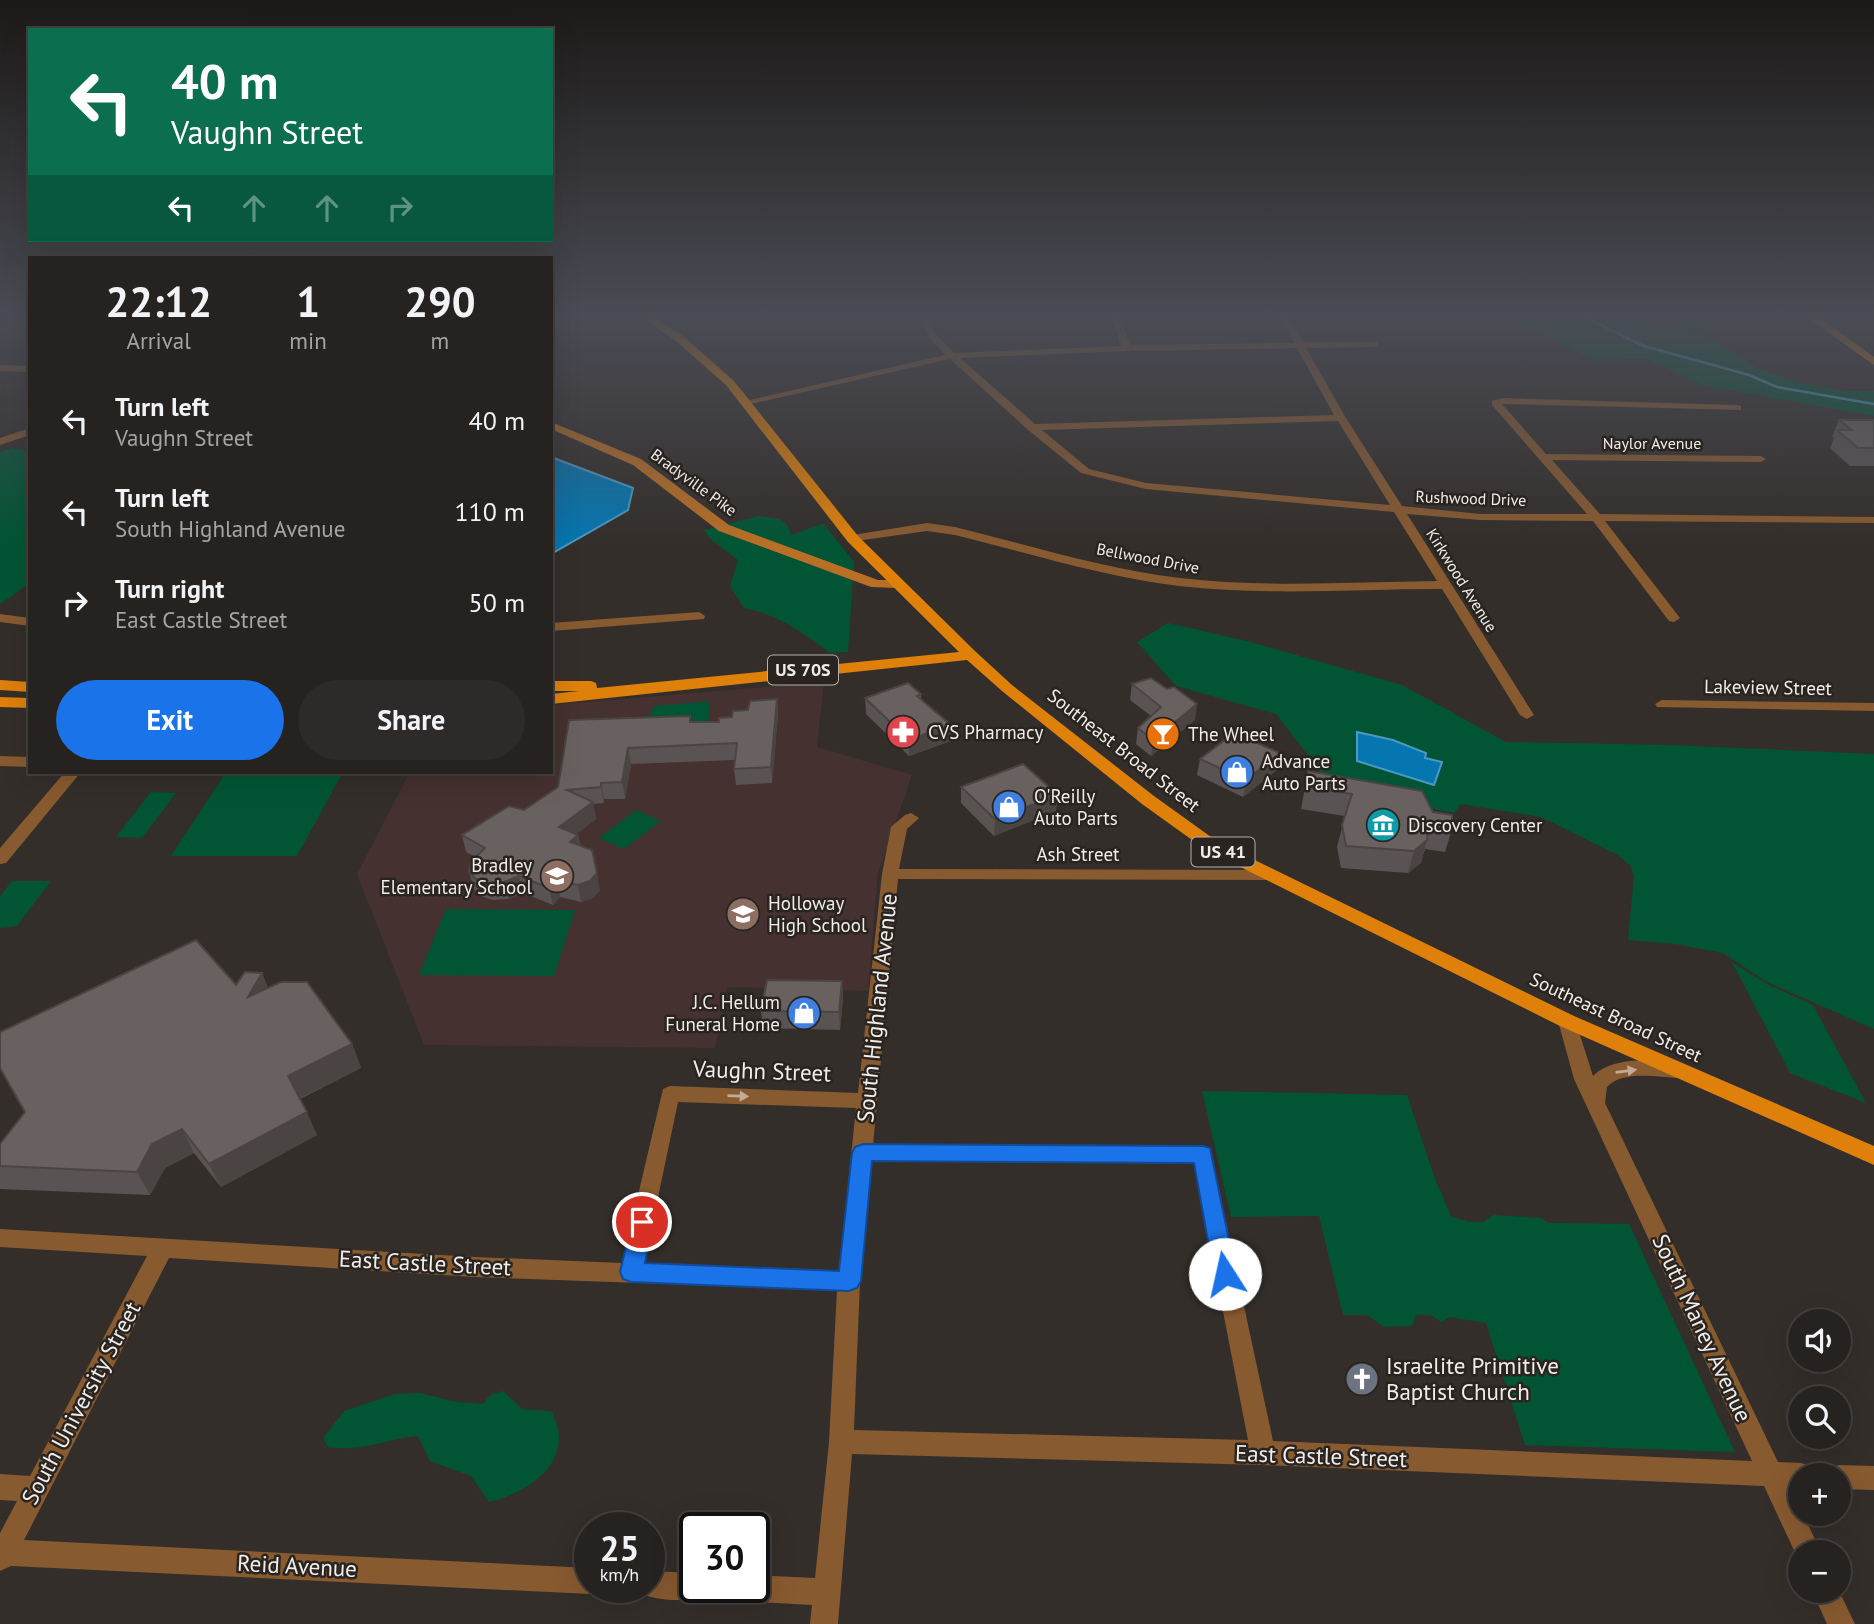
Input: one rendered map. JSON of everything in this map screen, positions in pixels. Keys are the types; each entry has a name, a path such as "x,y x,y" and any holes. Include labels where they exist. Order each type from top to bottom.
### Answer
{"main road":[{"name":"Southeast Broad Street","path":"739,394 853,539 971,655 1007,688 1164,813 1212,846 1266,875 1567,1021 1874,1156"},
{"name":"Bradyville Pike","path":"553,426 637,462 724,528 876,584 897,584"},
{"name":"US 70S","path":"553,699 971,655"},
{"path":"0,685 28,687"},
{"name":"US 70S","path":"553,685 636,688"},
{"path":"0,702 28,703"}],"street":[{"path":"746,402 783,394"},
{"name":"Rushwood Drive","path":"994,394 1072,462 1096,474 1146,486 1480,517 1874,520"},
{"name":"Kirkwood Avenue","path":"1328,394 1443,584 1527,715"},
{"name":"Naylor Avenue","path":"1674,618 1596,517 1496,403 1503,401 1737,408"},
{"path":"1031,427 1341,418"},
{"path":"0,442 28,432"},
{"name":"Naylor Avenue","path":"1542,457 1761,459"},
{"name":"Bellwood Drive","path":"853,539 926,527 955,531 1140,576 1209,585 1443,584"},
{"path":"553,627 699,616"},
{"path":"0,618 28,622"},
{"name":"Lakeview Street","path":"1662,704 1874,707"},
{"path":"0,761 28,762"},
{"path":"1,857 71,774"},
{"name":"South Highland Avenue","path":"824,1624 841,1442 849,1281 890,874 899,827 911,818"},
{"name":"Ash Street","path":"890,874 1266,875"},
{"name":"South Maney Avenue","path":"1567,1021 1584,1079 1802,1540"},
{"path":"1596,1105 1597,1085 1606,1076 1617,1071 1678,1071"},
{"name":"Vaughn Street","path":"631,1272 670,1094 867,1101"},
{"path":"863,1153 1203,1154 1263,1453"},
{"name":"East Castle Street","path":"0,1238 475,1267 849,1281"},
{"name":"South University Street","path":"2,1556 163,1247"},
{"name":"East Castle Street","path":"841,1442 1263,1453 1788,1475"},
{"path":"1851,1477 1874,1478"},
{"path":"0,1488 35,1489"},
{"name":"Reid Avenue","path":"2,1556 574,1580"},
{"path":"770,1589 827,1592"},
{"path":"1831,1603 1841,1624"}],"shaded area":[{"path":"824,682 817,747 912,775 878,873 868,991 727,987 715,1048 424,1045 357,874 409,774 553,774 553,705"}],"green space":[{"path":"1751,394 1874,394 1874,416"},
{"path":"12,448 28,452 28,584 0,604 0,452"},
{"path":"758,516 783,521 791,535 824,524 854,562 848,652 830,653 779,620 744,608 730,586 738,560 709,538 704,530"},
{"path":"1168,623 1247,641 1402,685 1506,742 1670,745 1874,754 1874,1029 1767,982 1723,953 1675,944 1628,940 1634,876 1630,865 1616,854 1541,817 1461,804 1454,813 1325,788 1318,768 1276,714 1176,686 1137,642"},
{"path":"710,701 707,733 647,721 654,706"},
{"path":"225,774 342,774 297,856 171,856"},
{"path":"151,792 176,793 142,838 116,837"},
{"path":"636,810 661,821 624,849 599,838"},
{"path":"12,881 51,881 17,926 0,928 0,896"},
{"path":"446,909 575,910 554,976 419,975"},
{"path":"1732,962 1767,984 1813,1005 1866,1103 1790,1073"},
{"path":"1202,1091 1407,1095 1434,1176 1451,1216 1469,1222 1483,1222 1494,1215 1541,1218 1549,1223 1629,1224 1735,1452 1525,1445 1486,1323 1450,1317 1441,1322 1431,1315 1416,1315 1412,1326 1384,1327 1367,1315 1343,1315 1319,1216 1231,1217"},
{"path":"503,1391 522,1409 551,1411 558,1428 559,1444 546,1471 534,1481 505,1497 489,1502 471,1476 430,1461 418,1436 353,1448 328,1447 323,1438 344,1411 395,1394 420,1393 456,1402 483,1404 490,1395"}],"water":[{"path":"553,458 633,488 628,510 553,553"},
{"path":"1357,732 1393,740 1426,753 1425,758 1442,762 1434,785 1357,761"}],"building":[{"path":"1839,420 1874,420 1874,448 1858,448 1837,430 1852,430"},
{"path":"1151,678 1167,689 1174,687 1197,704 1153,740 1138,728 1161,707 1132,684"},
{"path":"908,683 921,694 917,696 951,725 909,740 865,698"},
{"name":"Bradley Elementary School","path":"777,699 771,767 734,769 737,743 628,748 622,782 567,790 593,802 559,827 578,835 570,842 592,850 597,873 590,881 578,885 557,880 549,888 519,876 504,882 489,883 476,879 469,872 471,862 485,848 462,835 509,806 524,810 558,787 569,720 690,716 690,722 719,722 719,718 732,717 733,711 748,710 750,701"},
{"path":"1234,733 1280,753 1246,780 1200,759"},
{"path":"1023,764 1058,795 995,819 961,787"},
{"path":"1308,771 1422,791 1433,812 1452,815 1452,829 1428,826 1427,840 1414,851 1346,846 1342,825 1352,794 1306,787"},
{"path":"196,940 236,985 245,972 262,973 248,997 281,982 307,982 352,1044 288,1076 307,1112 209,1164 182,1129 152,1144 137,1172 0,1166 0,1144 25,1112 0,1068 0,1032"},
{"path":"767,980 842,981 839,1012 761,1011"}],"waterway":[{"path":"1816,394 1874,404"}],"place":[{"name":"CVS Pharmacy","path":"903,732"},
{"name":"The Wheel","path":"1163,734"},
{"name":"Advance Auto Parts","path":"1237,772"},
{"name":"O'Reilly Auto Parts","path":"1009,807"},
{"name":"Discovery Center","path":"1383,825"},
{"name":"Bradley Elementary School","path":"557,876"},
{"name":"Holloway High School","path":"743,914"},
{"name":"J.C. Hellum Funeral Home","path":"804,1013"},
{"name":"Israelite Primitive Baptist Church","path":"1362,1379"}],"route":[{"path":"642,1222 631,1272 849,1281 863,1153 1203,1154 1225,1274"}]}
